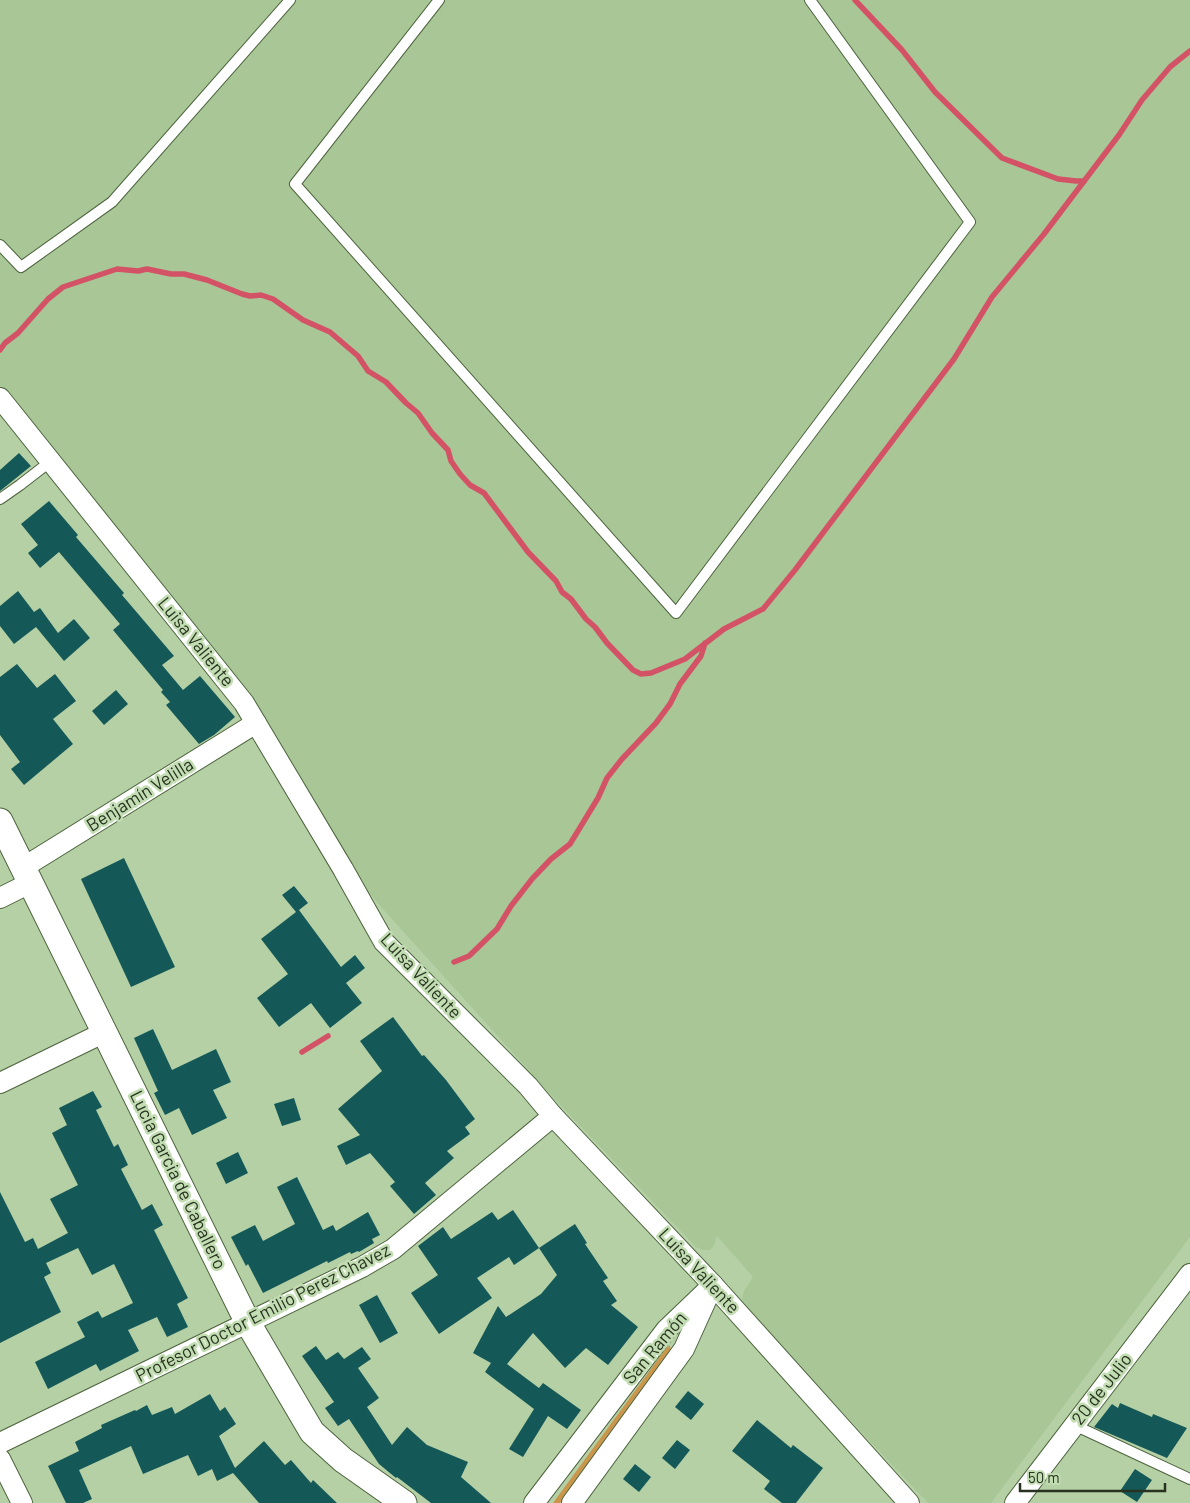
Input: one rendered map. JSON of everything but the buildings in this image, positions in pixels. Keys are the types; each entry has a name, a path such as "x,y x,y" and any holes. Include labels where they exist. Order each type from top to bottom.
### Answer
{"street":[{"name":"Luisa Valiente","path":"0,398 244,703 343,869 384,942 528,1086 553,1116 713,1285 909,1503"},
{"name":"Benjamín Velilla","path":"0,898 27,875 256,723"},
{"name":"Lucia Garcia de Caballero","path":"0,821 248,1323 312,1432 343,1460 404,1503"},
{"path":"0,1083 105,1032"},
{"name":"Profesor Doctor Emilio Perez Chavez","path":"0,1443 362,1267 393,1249 553,1116"},
{"name":"20 de Julio","path":"1015,1503 1190,1274"},
{"name":"San Ramón","path":"534,1503 666,1330 713,1285"},
{"name":"San Ramón","path":"572,1503 684,1348 713,1285"},
{"path":"0,1459 22,1503"}],"lane":[{"path":"0,244 21,267 112,202 290,0"},
{"path":"439,0 295,184 676,613 970,222 810,0"},
{"path":"0,500 51,461"},
{"path":"1074,1425 1190,1479"}],"shaded area":[{"path":"0,0 1190,0 1190,1237 991,1503 928,1503 743,1306 744,1291 753,1277 717,1236 710,1250 696,1247 562,1107 359,882 248,694 148,566 0,386"},
{"path":"670,1346 671,1350 560,1503 553,1503 667,1347"}],"waterway":[{"path":"855,0 902,50 935,92 1002,158 1058,179 1084,181"},
{"path":"0,350 48,299 63,287 117,269 138,271 147,269 171,274 184,274 207,280 242,294 250,296 261,295 273,299 303,320 330,332 358,356 368,371 386,382 418,413 432,433 448,450 451,461 460,474 470,485 484,493 528,552 556,581 562,592 571,599 607,643 633,670 641,674 651,673 685,659 724,629 763,609 795,570 954,359 992,297 1044,234 1119,135 1142,100 1170,67 1190,51"},
{"path":"454,962 469,956 497,929 511,906 532,879 551,859 570,844 598,798 607,778 656,723 670,704 680,684 701,656 705,643"},
{"path":"302,1052 328,1036"}]}
